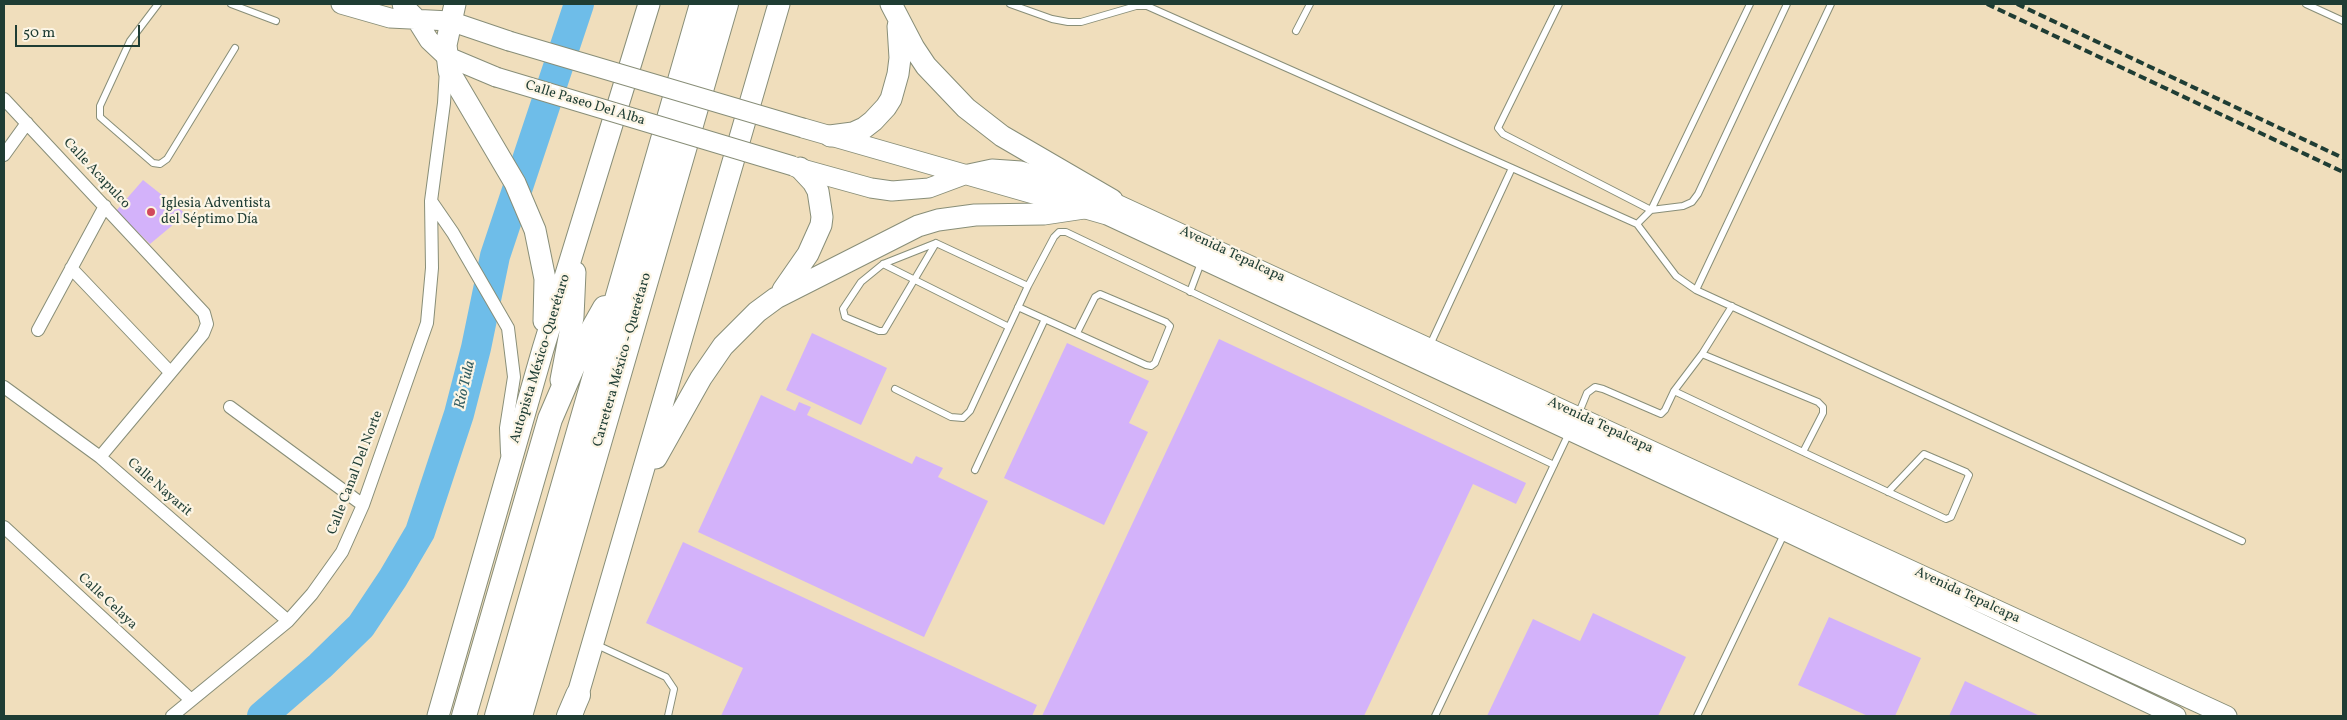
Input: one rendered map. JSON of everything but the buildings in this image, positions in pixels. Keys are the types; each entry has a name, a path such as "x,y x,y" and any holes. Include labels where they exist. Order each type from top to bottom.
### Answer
{"highway":[{"name":"Carretera México - Querétaro","path":"497,716 702,4"},
{"name":"Carretera México - Querétaro","path":"522,712 726,4"},
{"path":"464,716 540,450 554,410 575,361 590,333 619,288"}],"main road":[{"path":"341,4 390,18 416,18 453,12 446,56 449,71 515,182 535,230 545,279 543,349"},
{"name":"Calle Paseo Del Alba","path":"402,4 416,18 429,40 446,56 470,68 797,167"},
{"name":"Autopista México-Querétaro","path":"438,716 543,349 649,4"},
{"path":"573,709 779,4"},
{"path":"830,136 853,133 864,128 880,115 891,99 900,58 900,42 893,6"},
{"path":"893,6 914,48 926,66 966,108 1002,136 1112,200"},
{"name":"Avenida Tepalcapa","path":"453,12 509,41 964,175 1106,214 1202,259 1574,423 1789,523 2227,716"},
{"path":"776,298 799,269 821,225 822,208 818,191 813,182 797,167"},
{"name":"Avenida Tepalcapa","path":"797,167 871,188 905,191 929,188 964,175 992,169 1020,171 1061,182 1112,200 1429,346 1574,423"},
{"path":"639,486 712,362 739,328 776,298 918,226 938,220 975,214 1044,214 1084,208"},
{"path":"554,410 573,317 578,237"},
{"name":"Avenida Tepalcapa","path":"1789,523 2176,716"}],"street":[{"name":"Calle Canal Del Norte","path":"172,716 190,699 288,621 330,572 342,552 363,505 427,322 432,268 431,201 444,103 446,56"},
{"name":"Calle Acapulco","path":"4,99 204,314 207,324 204,334 100,457"},
{"path":"4,155 26,123"},
{"path":"431,201 508,328 514,378 506,428 507,472"},
{"path":"38,330 105,206"},
{"path":"71,268 170,372"},
{"name":"Calle Nayarit","path":"4,387 100,457 288,621"},
{"path":"230,407 363,505"},
{"name":"Calle Celaya","path":"4,527 190,699"}],"lane":[{"path":"158,4 130,42 100,106 100,117 153,163 160,164 167,159 235,48"},
{"path":"231,4 276,21"},
{"path":"1010,4 1052,19 1068,22 1081,22 1136,6 1147,6 1637,224 1676,276 1696,290 2242,541"},
{"path":"1296,32 1310,4"},
{"path":"1559,4 1498,128 1503,134 1651,210 1683,206 1692,202 1698,194 1788,4"},
{"path":"1637,224 1651,210 1750,4"},
{"path":"1696,290 1831,4"},
{"path":"2306,4 2343,21"},
{"path":"1429,346 1512,168"},
{"path":"895,389 951,416 964,418 970,411 1018,306 1054,237 1059,232 1066,232 1554,465"},
{"path":"936,243 884,331 879,331 845,317 844,309 861,282 884,264 936,243 1028,286"},
{"path":"1190,292 1202,259"},
{"path":"884,264 1009,327"},
{"path":"1018,306 1045,319 1152,366 1155,363 1170,326 1166,322 1100,294 1096,297 1077,333"},
{"path":"1435,716 1587,393 1595,387 1660,414 1665,410 1674,391 1702,354 1732,306"},
{"path":"975,470 1045,319"},
{"path":"1702,354 1818,402 1823,407 1823,413 1803,452"},
{"path":"1674,391 1803,452 1888,492 1946,519 1950,519 1969,475 1924,454 1888,492"},
{"path":"1697,716 1789,523"},
{"path":"593,644 666,677 674,689 668,716"}],"waterway":[{"name":"Río Tula","path":"262,716 320,666 361,626 393,578 420,532 459,414 476,348 495,256 579,4"}],"railway":[{"path":"1987,4 2343,172"},
{"path":"2017,4 2343,158"}],"place":[{"name":"Iglesia Adventista del Séptimo Día","path":"151,212"}]}
